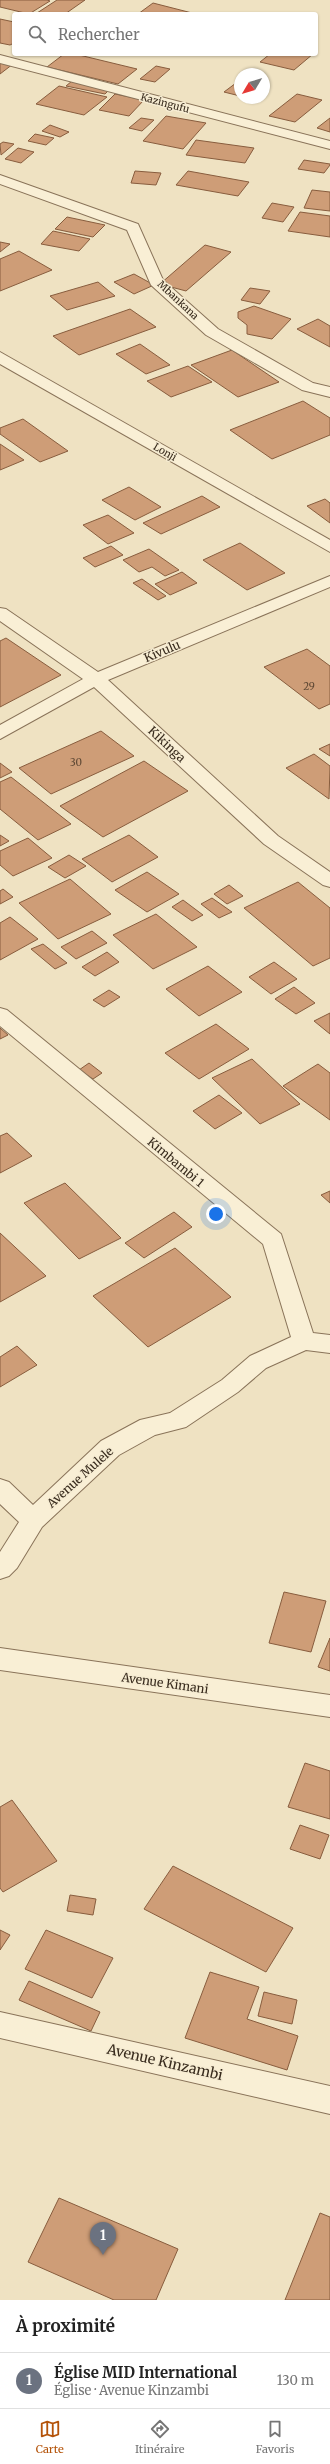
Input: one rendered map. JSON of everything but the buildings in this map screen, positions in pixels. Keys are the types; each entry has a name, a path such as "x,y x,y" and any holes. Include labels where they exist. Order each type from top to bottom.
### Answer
{"street":[{"name":"Kazingufu","path":"0,59 330,145"},
{"name":"Mbankana","path":"0,179 133,227 156,282 212,332 308,387 330,392"},
{"name":"Lonji","path":"0,357 330,547"},
{"name":"Kivulu","path":"0,733 96,678 330,581"},
{"name":"Kikinga","path":"0,613 96,678 271,840 330,881"},
{"name":"Kimbambi 1","path":"0,1015 273,1240 304,1341"},
{"path":"304,1341 330,1344"},
{"name":"Avenue Mulele","path":"0,1569 8,1561 32,1520 110,1448 149,1427 178,1422 230,1386 258,1362 304,1341"},
{"path":"0,1489 32,1520"},
{"name":"Avenue Kimani","path":"0,1659 330,1706"},
{"name":"Avenue Kinzambi","path":"0,2025 330,2100"}],"place":[{"name":"Église MID International","path":"103,2255"}]}
